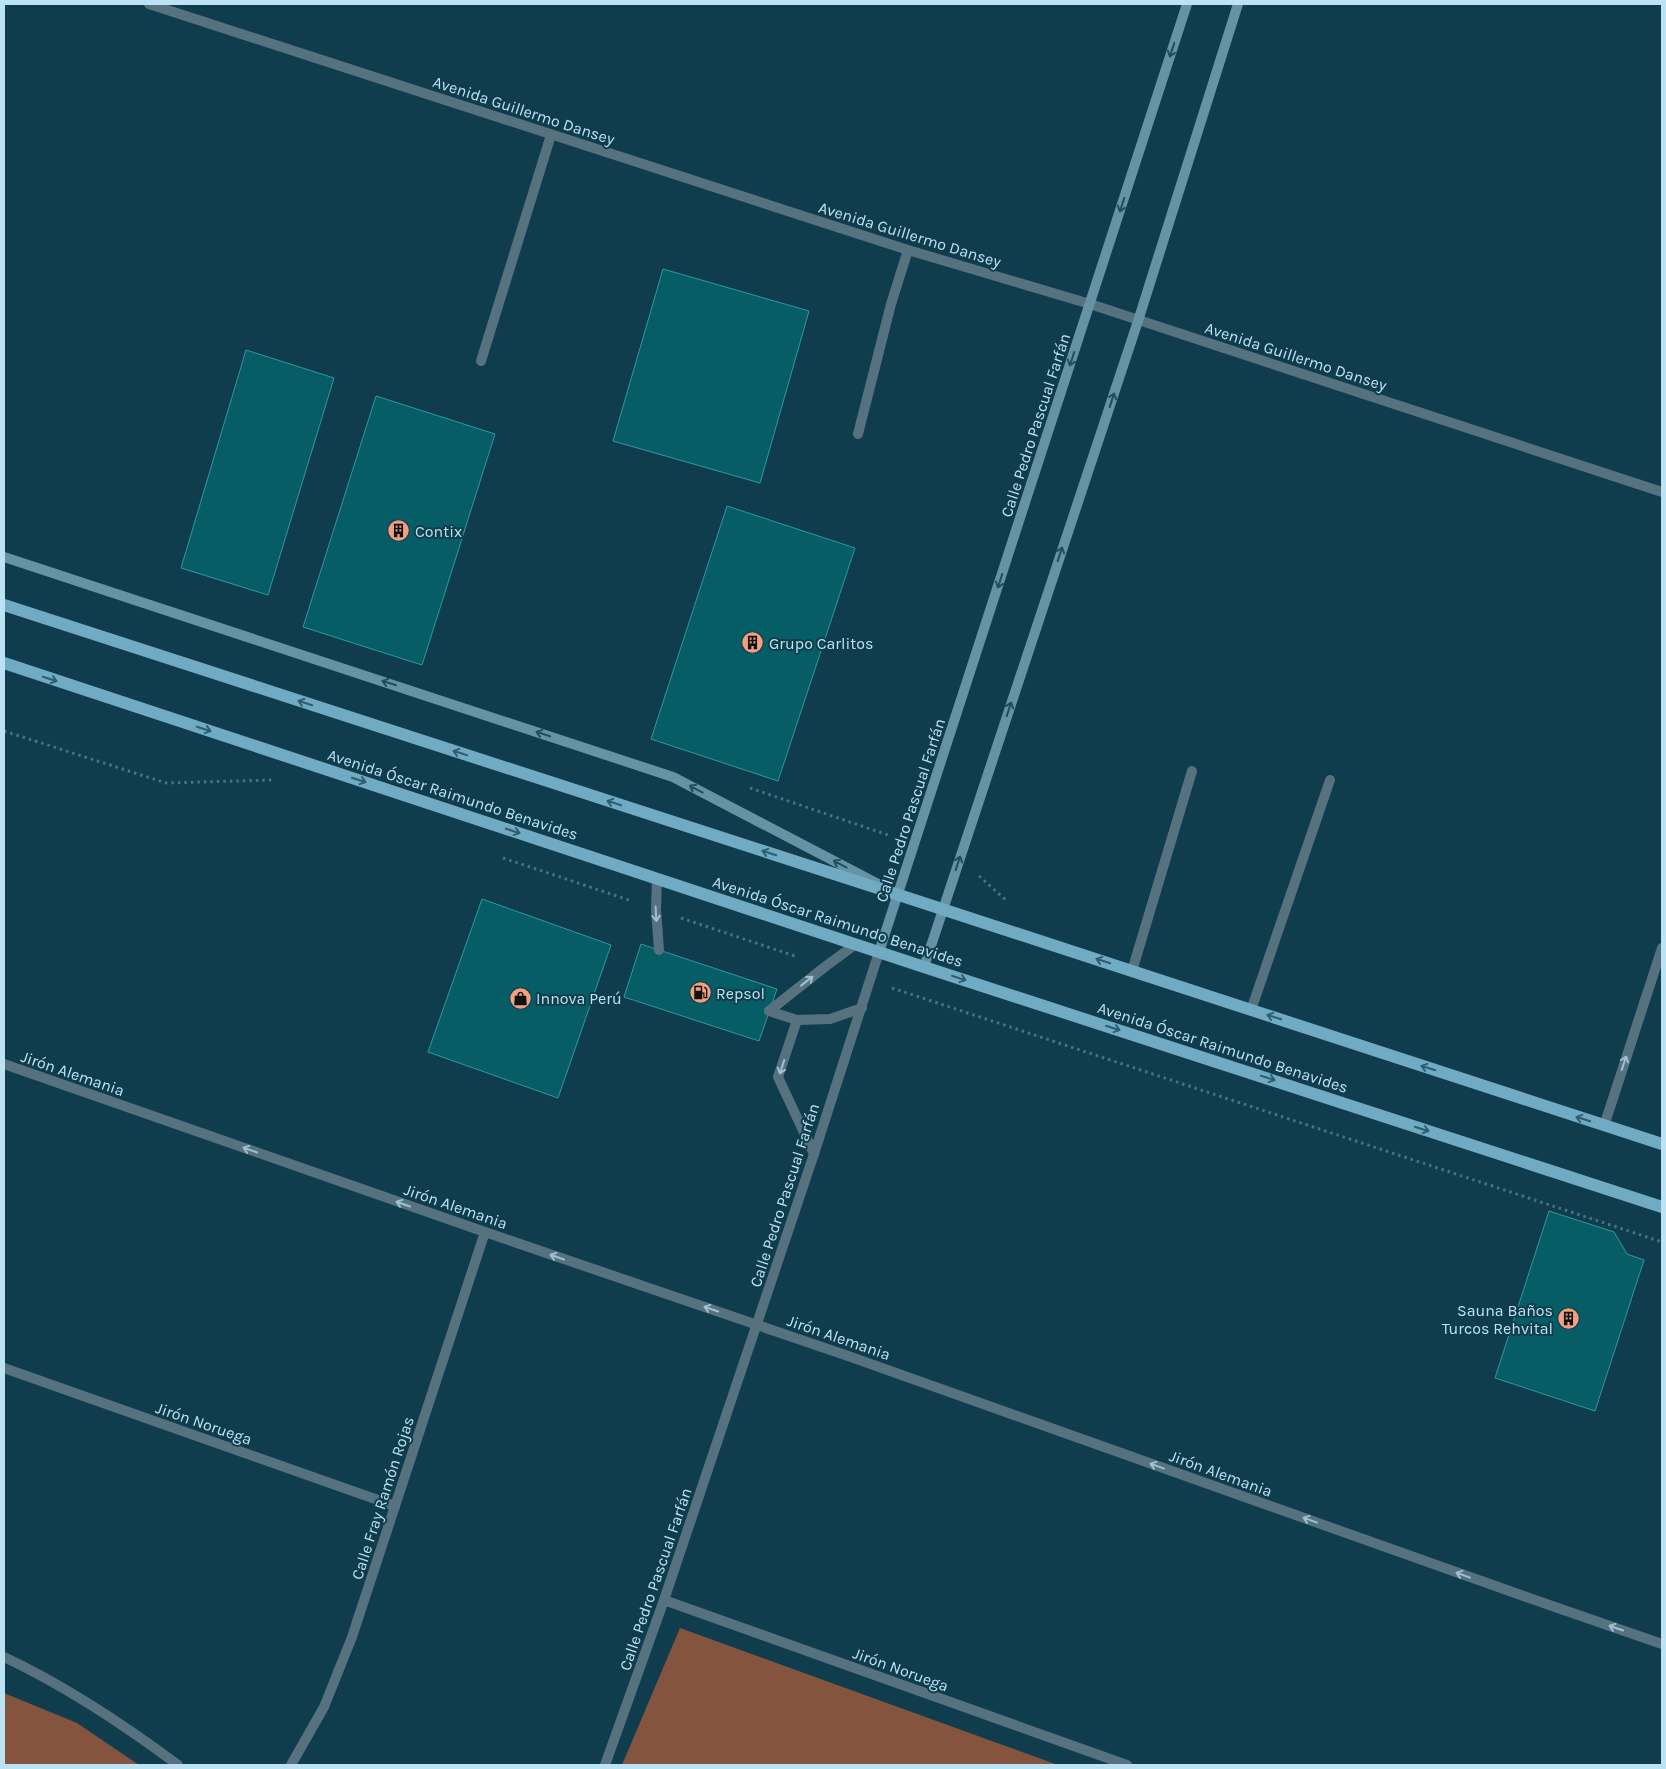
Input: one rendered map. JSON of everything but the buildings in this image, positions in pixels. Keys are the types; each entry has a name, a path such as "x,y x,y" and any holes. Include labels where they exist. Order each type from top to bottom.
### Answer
{"main road":[{"name":"Calle Pedro Pascual Farfán","path":"879,952 1187,4"},
{"path":"924,967 1138,321 1238,4"},
{"path":"4,557 673,777 899,895"},
{"path":"4,605 1662,1144"},
{"name":"Avenida Óscar Raimundo Benavides","path":"4,663 924,967 1662,1206"}],"street":[{"name":"Avenida Guillermo Dansey","path":"148,4 169,7 552,135 908,250 1090,304 1662,492"},
{"path":"481,361 552,135"},
{"path":"858,434 891,304 908,250"},
{"path":"1132,971 1192,771"},
{"path":"1251,1010 1330,780"},
{"path":"657,878 656,909 659,950"},
{"path":"856,944 769,1011 797,1020 830,1019 862,1008"},
{"path":"1604,1126 1662,948"},
{"name":"Calle Pedro Pascual Farfán","path":"605,1765 664,1600 814,1154 879,952"},
{"path":"797,1020 778,1077 814,1154"},
{"name":"Jirón Alemania","path":"4,1064 485,1232 757,1324 1662,1644"},
{"name":"Calle Fray Ramón Rojas","path":"291,1765 324,1707 345,1655 485,1232"},
{"name":"Jirón Noruega","path":"4,1368 395,1506"},
{"name":"Jirón Noruega","path":"664,1600 1127,1765"},
{"path":"4,1657 41,1674 111,1717 178,1765"}],"shaded area":[{"path":"680,1628 1058,1765 622,1765"},
{"path":"4,1693 77,1723 139,1765 4,1765"}],"place":[{"name":"Contix","path":"399,531"},
{"name":"Grupo Carlitos","path":"753,643"},
{"name":"Repsol","path":"700,993"},
{"name":"Innova Perú","path":"520,998"},
{"name":"Sauna Baños Turcos Rehvital","path":"1569,1319"}]}
